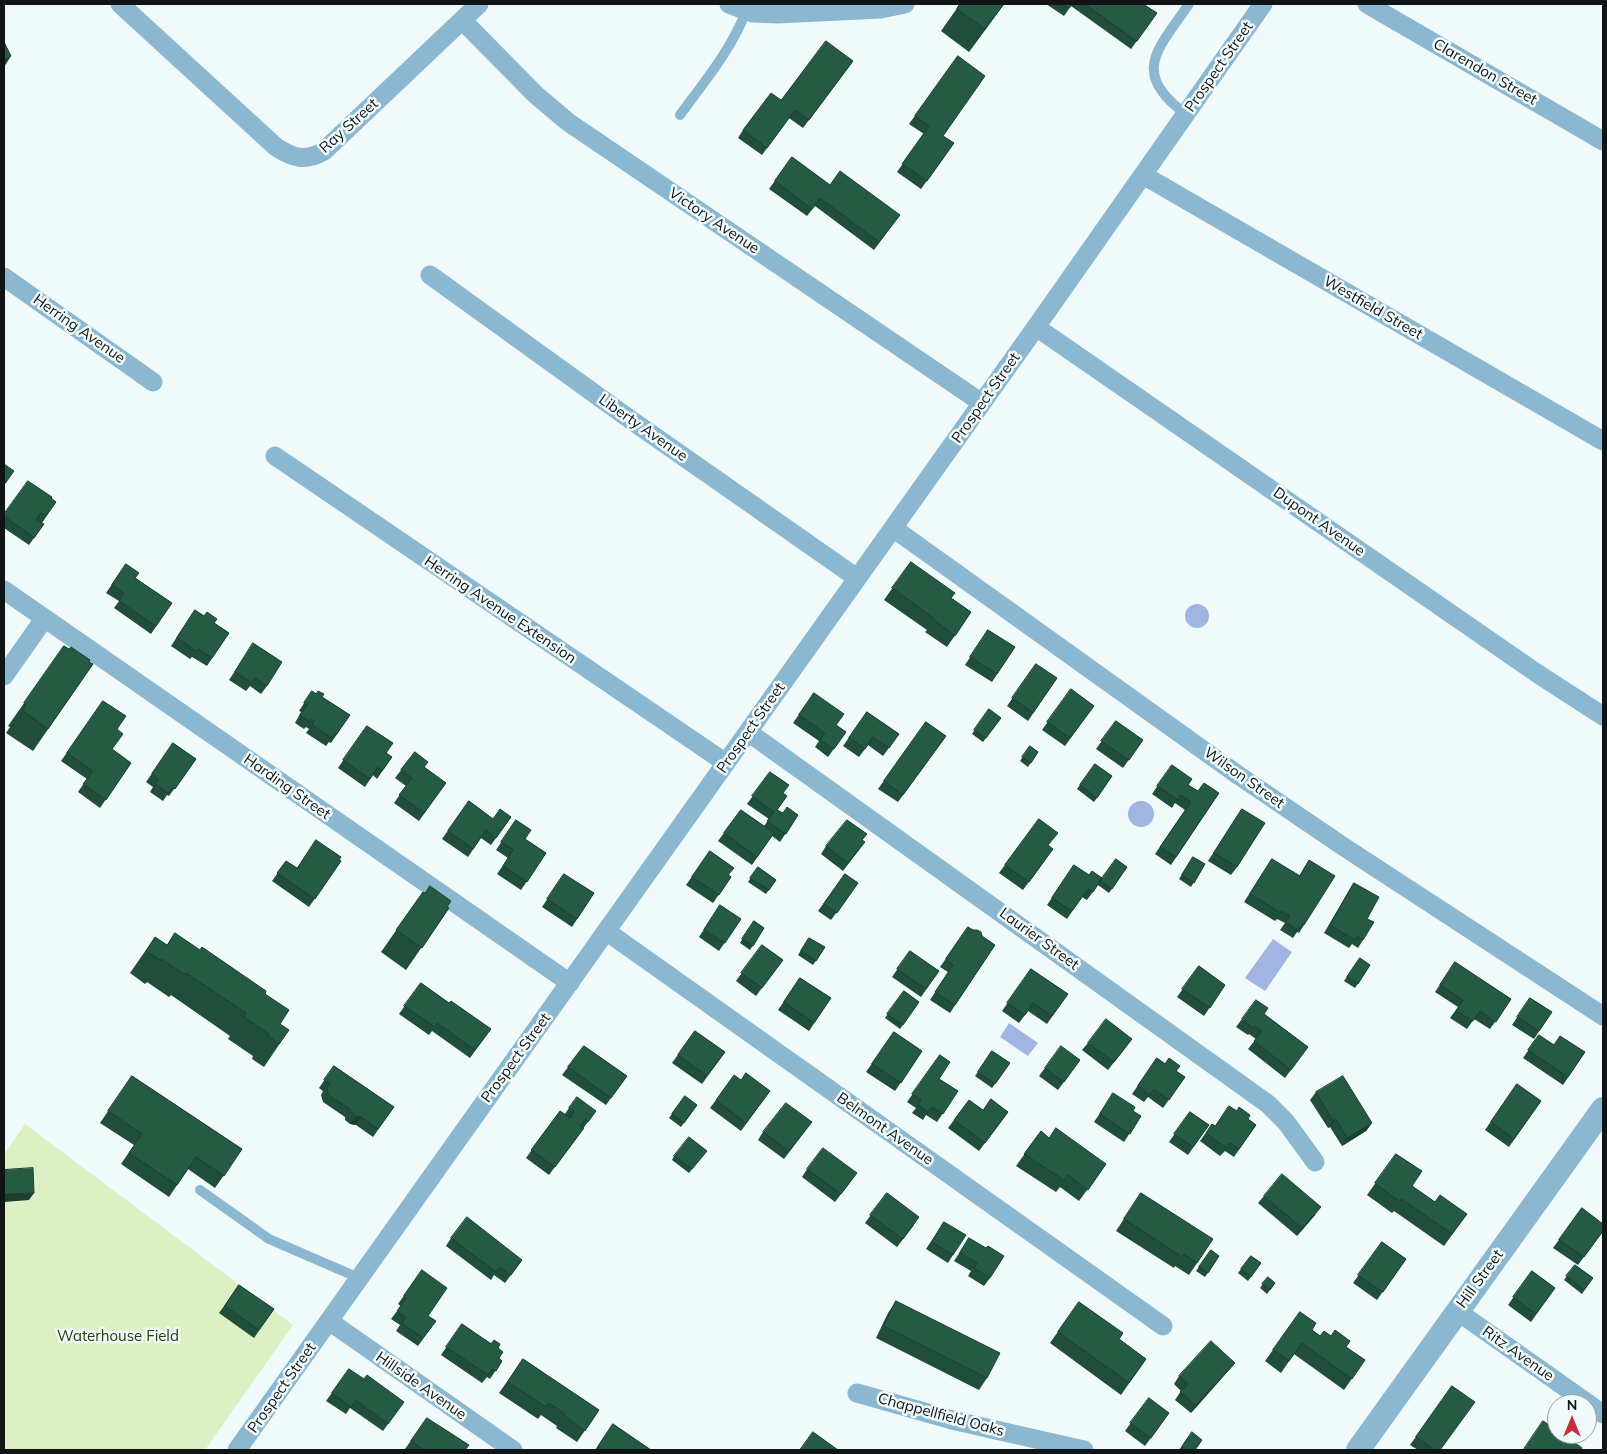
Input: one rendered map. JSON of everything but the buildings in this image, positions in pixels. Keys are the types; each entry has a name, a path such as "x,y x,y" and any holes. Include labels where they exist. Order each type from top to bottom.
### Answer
{"street":[{"name":"Ray Street","path":"120,4 276,147 288,154 306,158 324,150 479,4"},
{"path":"738,7 753,13 778,14 881,9 905,4"},
{"name":"Prospect Street","path":"237,1450 1264,4"},
{"name":"Clarendon Street","path":"1367,4 1603,141"},
{"name":"Victory Avenue","path":"462,20 536,95 568,122 982,403"},
{"name":"Westfield Street","path":"1143,175 1603,441"},
{"name":"Liberty Avenue","path":"430,275 631,420 857,578"},
{"name":"Herring Avenue","path":"4,277 153,382"},
{"name":"Dupont Avenue","path":"1036,326 1538,674 1603,716"},
{"name":"Herring Avenue Extension","path":"275,456 726,763"},
{"name":"Wilson Street","path":"893,528 1238,775 1344,847 1603,1016"},
{"name":"Harding Street","path":"4,590 570,983"},
{"path":"4,676 44,619"},
{"name":"Laurier Street","path":"748,732 1268,1104 1286,1122 1315,1162"},
{"name":"Belmont Avenue","path":"606,931 1163,1326"},
{"name":"Hill Street","path":"1358,1450 1603,1109"},
{"name":"Ritz Avenue","path":"1457,1311 1603,1414"},
{"name":"Hillside Avenue","path":"329,1321 513,1450"},
{"name":"Chappellfield Oaks","path":"857,1393 956,1421 1084,1450"}],"lane":[{"path":"1186,114 1168,100 1162,92 1153,69 1156,52 1188,4"},
{"path":"680,115 722,58 742,23 738,7"},
{"path":"200,1190 269,1239 359,1278"}],"green space":[{"name":"Waterhouse Field","path":"25,1124 293,1325 205,1450 4,1450 4,1152"}],"water":[{"path":"1197,604 1206,607 1209,616 1206,625 1197,628 1188,625 1185,616 1188,607"},
{"path":"1141,801 1150,805 1154,814 1150,823 1141,827 1132,823 1128,814 1132,805"},
{"path":"1273,939 1292,952 1265,991 1245,978"},
{"path":"1009,1023 1038,1043 1028,1056 1000,1037"}]}
